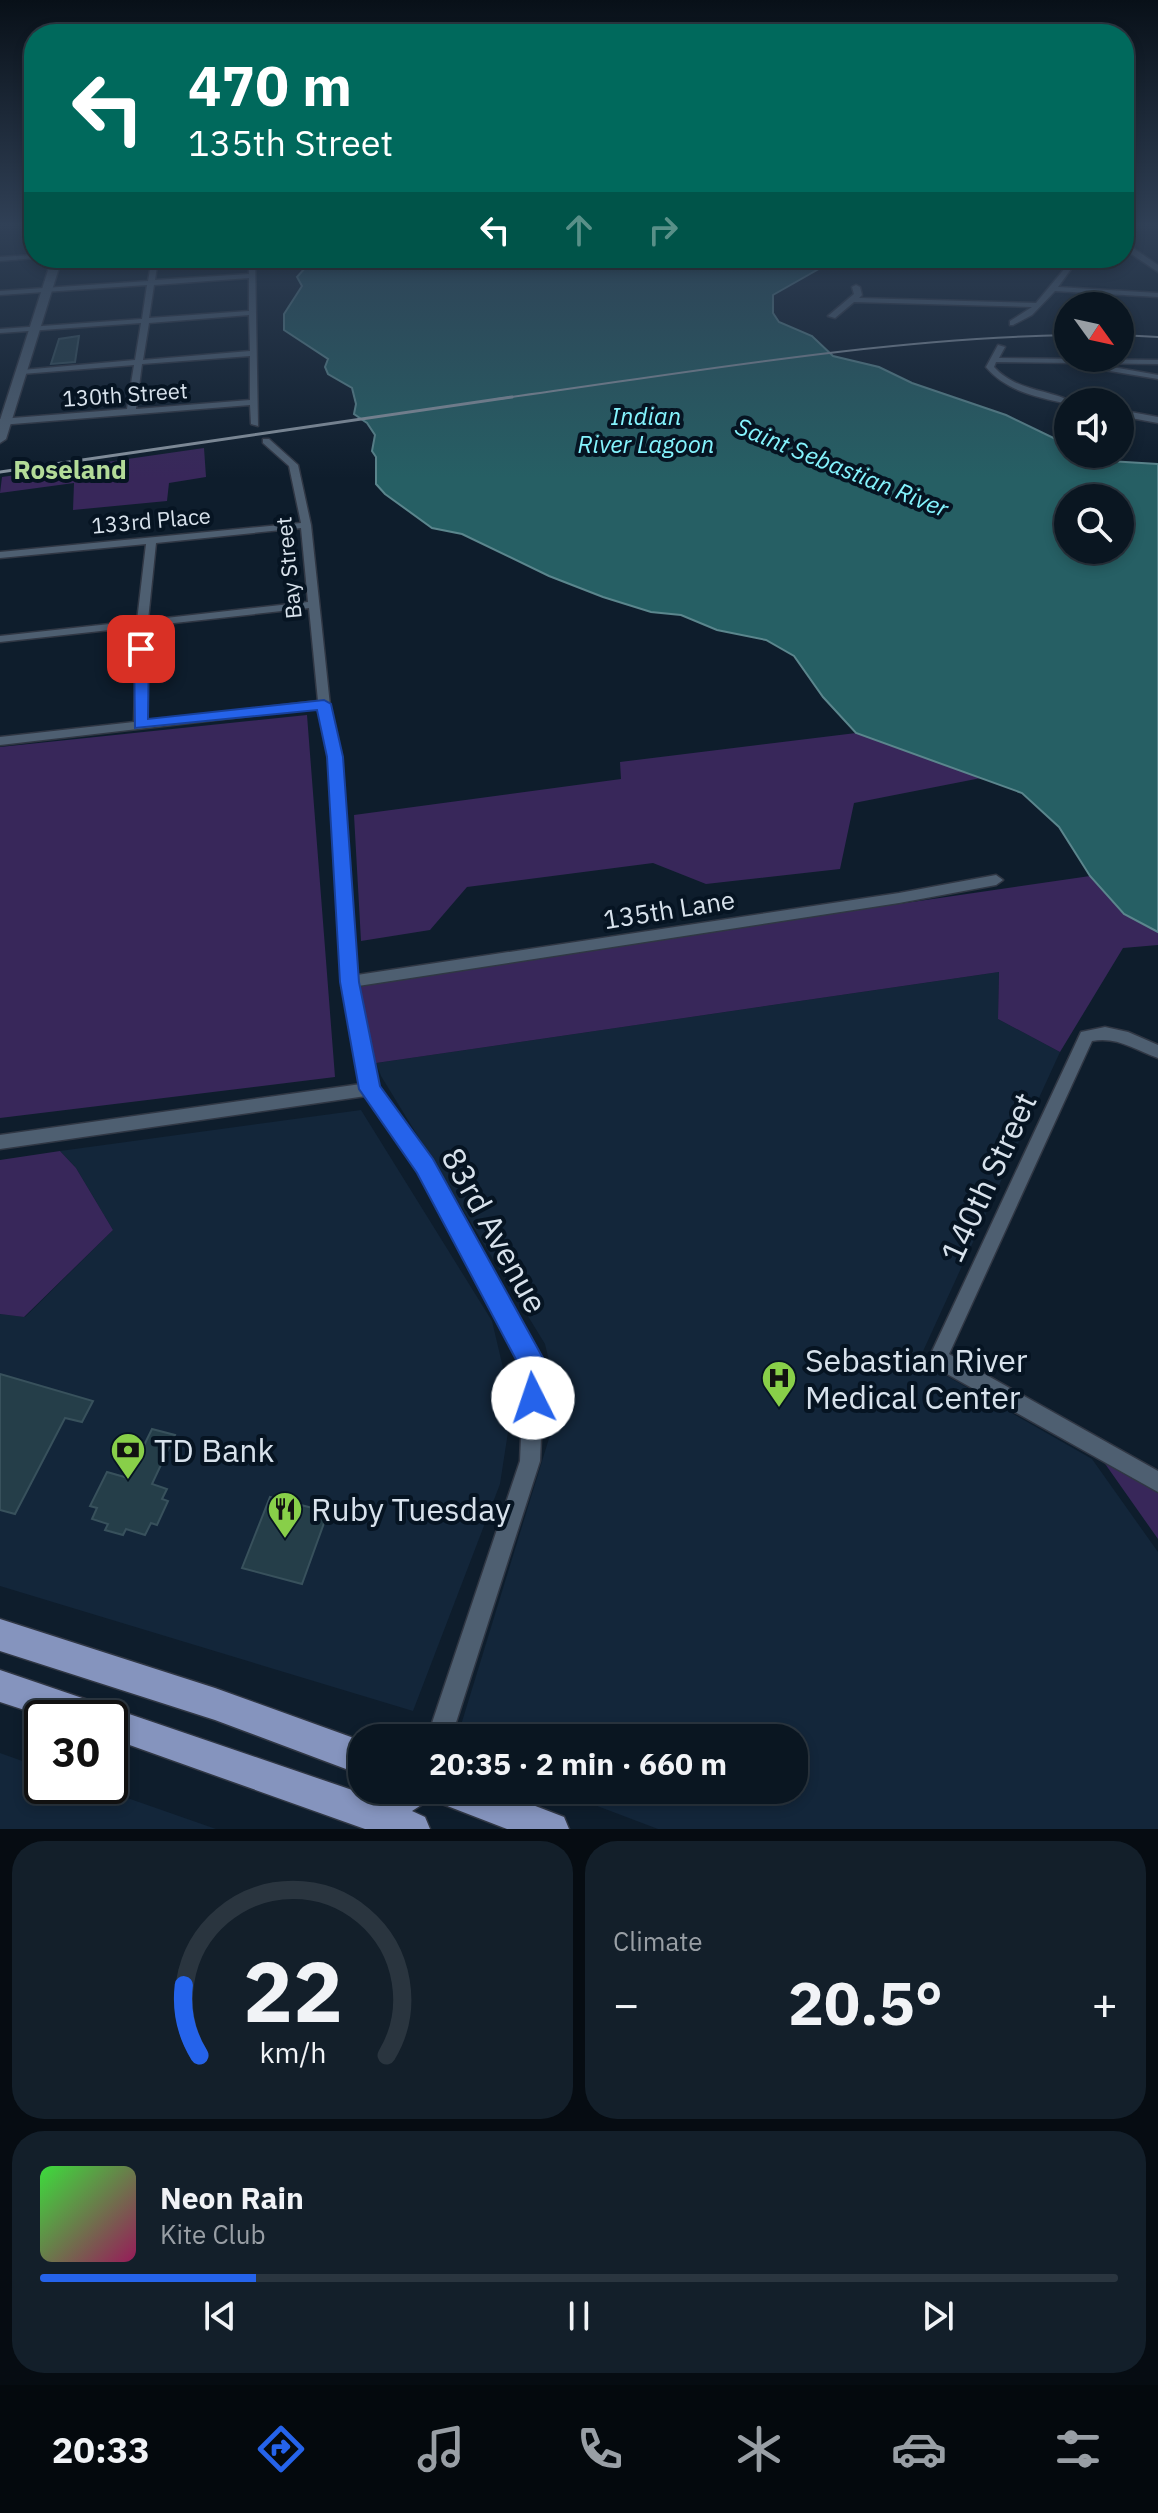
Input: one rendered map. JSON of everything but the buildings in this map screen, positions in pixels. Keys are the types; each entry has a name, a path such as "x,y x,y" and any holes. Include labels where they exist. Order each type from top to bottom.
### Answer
{"main road":[{"path":"0,439 2,422 22,372 41,308"},
{"path":"0,1635 215,1704 348,1753"},
{"path":"0,1686 43,1700"},
{"path":"128,1728 413,1829"},
{"path":"357,1808 383,1804"},
{"path":"486,1804 552,1829"}],"street":[{"path":"131,411 146,308"},
{"path":"252,308 252,402 255,424"},
{"path":"832,316 842,308"},
{"path":"1013,323 1024,320 1033,308"},
{"path":"0,331 252,313"},
{"path":"1001,347 990,367 1007,382 1054,397"},
{"path":"22,372 252,353"},
{"path":"994,360 1054,359"},
{"path":"1134,361 1158,362"},
{"path":"1131,372 1158,377"},
{"name":"130th Street","path":"2,422 252,402"},
{"path":"1134,416 1158,420"},
{"name":"Bay Street","path":"266,441 293,465 306,525 324,704"},
{"name":"133rd Place","path":"0,555 306,525"},
{"path":"140,724 142,624 151,540"},
{"path":"0,639 312,605"},
{"path":"0,741 324,704"},
{"name":"83rd Avenue","path":"324,704 335,757 350,982 370,1089 425,1166 534,1367 530,1461 444,1724"},
{"name":"135th Lane","path":"350,982 899,898 996,880"},
{"name":"140th Street","path":"1158,1052 1115,1034 1100,1031 1086,1036 938,1358 1158,1482"},
{"path":"0,1142 370,1089"}],"shaded area":[{"path":"204,448 206,477 169,483 167,501 73,510 74,483 0,493 2,477"},
{"path":"307,715 335,1077 0,1118 0,747"},
{"path":"856,733 981,778 854,803 840,869 706,884 653,863 467,887 430,930 361,941 354,815 621,779 620,762"},
{"path":"1090,876 1124,914 1158,932 1158,945 1123,948 1060,1052 998,1019 999,972 376,1063 357,983"},
{"name":"Sebastian River Medical Center","path":"999,972 998,1019 1060,1052 919,1360 1092,1459 1158,1552 1158,1829 658,1829 592,1804 808,1804 808,1724 461,1724 551,1432 555,1386 545,1344 381,1076 376,1063"},
{"path":"361,1110 492,1321 512,1406 500,1484 413,1711 0,1586 0,1314 25,1317 113,1230 76,1168 60,1151"},
{"path":"60,1151 76,1168 113,1230 24,1317 0,1314 0,1160"},
{"path":"1101,1458 1158,1485 1158,1539"},
{"path":"0,1753 24,1762 24,1804 128,1804 128,1798 216,1829 0,1829"}],"water":[{"name":"Indian River Lagoon","path":"288,308 773,308 779,322 812,336 833,356 879,367 912,383 1006,415 1054,438 1054,468 1134,468 1134,463 1158,464 1158,932 1124,914 1090,876 1059,827 1022,793 856,733 823,697 794,656 766,640 717,630 681,615 651,612 603,597 549,576 462,534 432,528 376,484 376,457 372,451 375,435 367,423 354,414 356,404 352,388 328,374 325,367 328,359 284,330 284,314"}],"railway":[{"path":"497,399 853,350 1054,336"},
{"path":"1134,336 1158,337"},
{"path":"0,472 512,397"}],"place":[{"name":"Sebastian River Medical Center","path":"779,1409"},
{"name":"TD Bank","path":"128,1481"},
{"name":"Ruby Tuesday","path":"285,1540"}],"district":[{"name":"Roseland","path":"70,469"}],"route":[{"path":"141,649 140,724 324,704 335,757 350,982 370,1089 425,1166 534,1367 533,1398"}],"water label":[{"name":"Saint Sebastian River","path":"842,467"}]}
